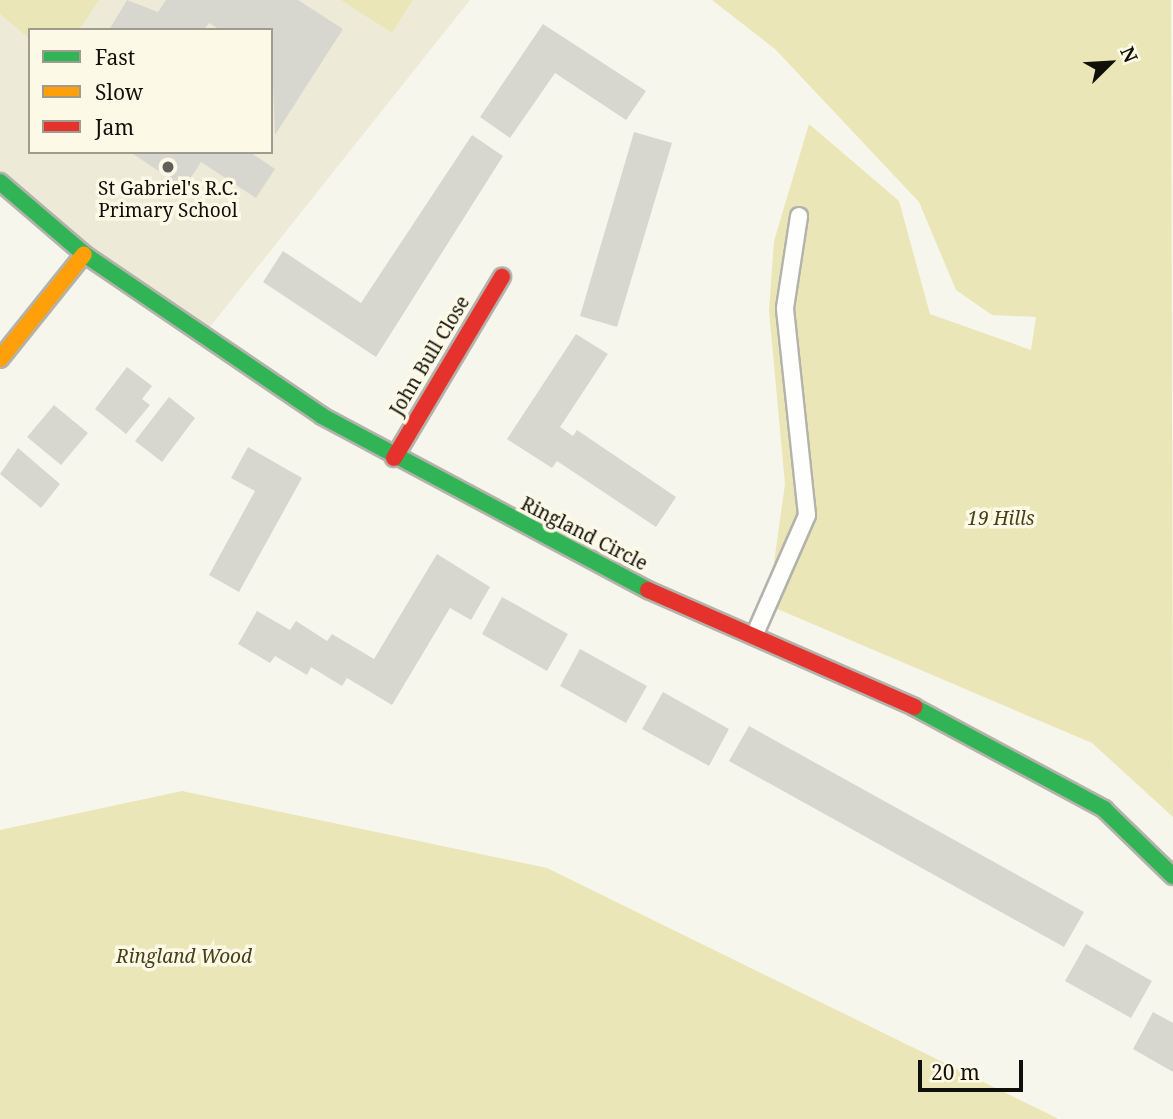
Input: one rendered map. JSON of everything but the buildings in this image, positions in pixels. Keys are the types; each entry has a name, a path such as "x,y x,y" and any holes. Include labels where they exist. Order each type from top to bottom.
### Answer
{"street":[{"name":"Ringland Circle","path":"0,182 84,254 394,458 672,603 920,708 1104,809 1173,876"},
{"path":"0,359 84,254"},
{"name":"John Bull Close","path":"394,458 502,277"}],"lane":[{"path":"754,636 807,515 785,308 799,216"}],"shaded area":[{"name":"St Gabriel's R.C. Primary School","path":"0,0 470,0 202,337 0,182"}],"green space":[{"path":"0,0 99,0 80,28 28,28 28,37 0,14"},
{"path":"341,0 413,0 392,33"},
{"name":"19 Hills","path":"712,0 1171,0 1173,817 1092,743 768,605 785,484 769,311 774,241 809,124 899,201 930,314 1031,350 1036,317 992,315 956,290 919,202 775,49"},
{"name":"Ringland Wood","path":"182,791 547,868 1059,1119 0,1119 0,830"}],"traffic: fast":[{"path":"0,182 84,254 322,416 648,590"},
{"path":"914,707 1104,809 1173,876"}],"traffic: slow":[{"path":"0,359 84,254"}],"traffic: jam":[{"path":"394,458 502,277"},
{"path":"648,590 914,707"}],"place":[{"name":"St Gabriel's R.C. Primary School","path":"168,167"}]}
